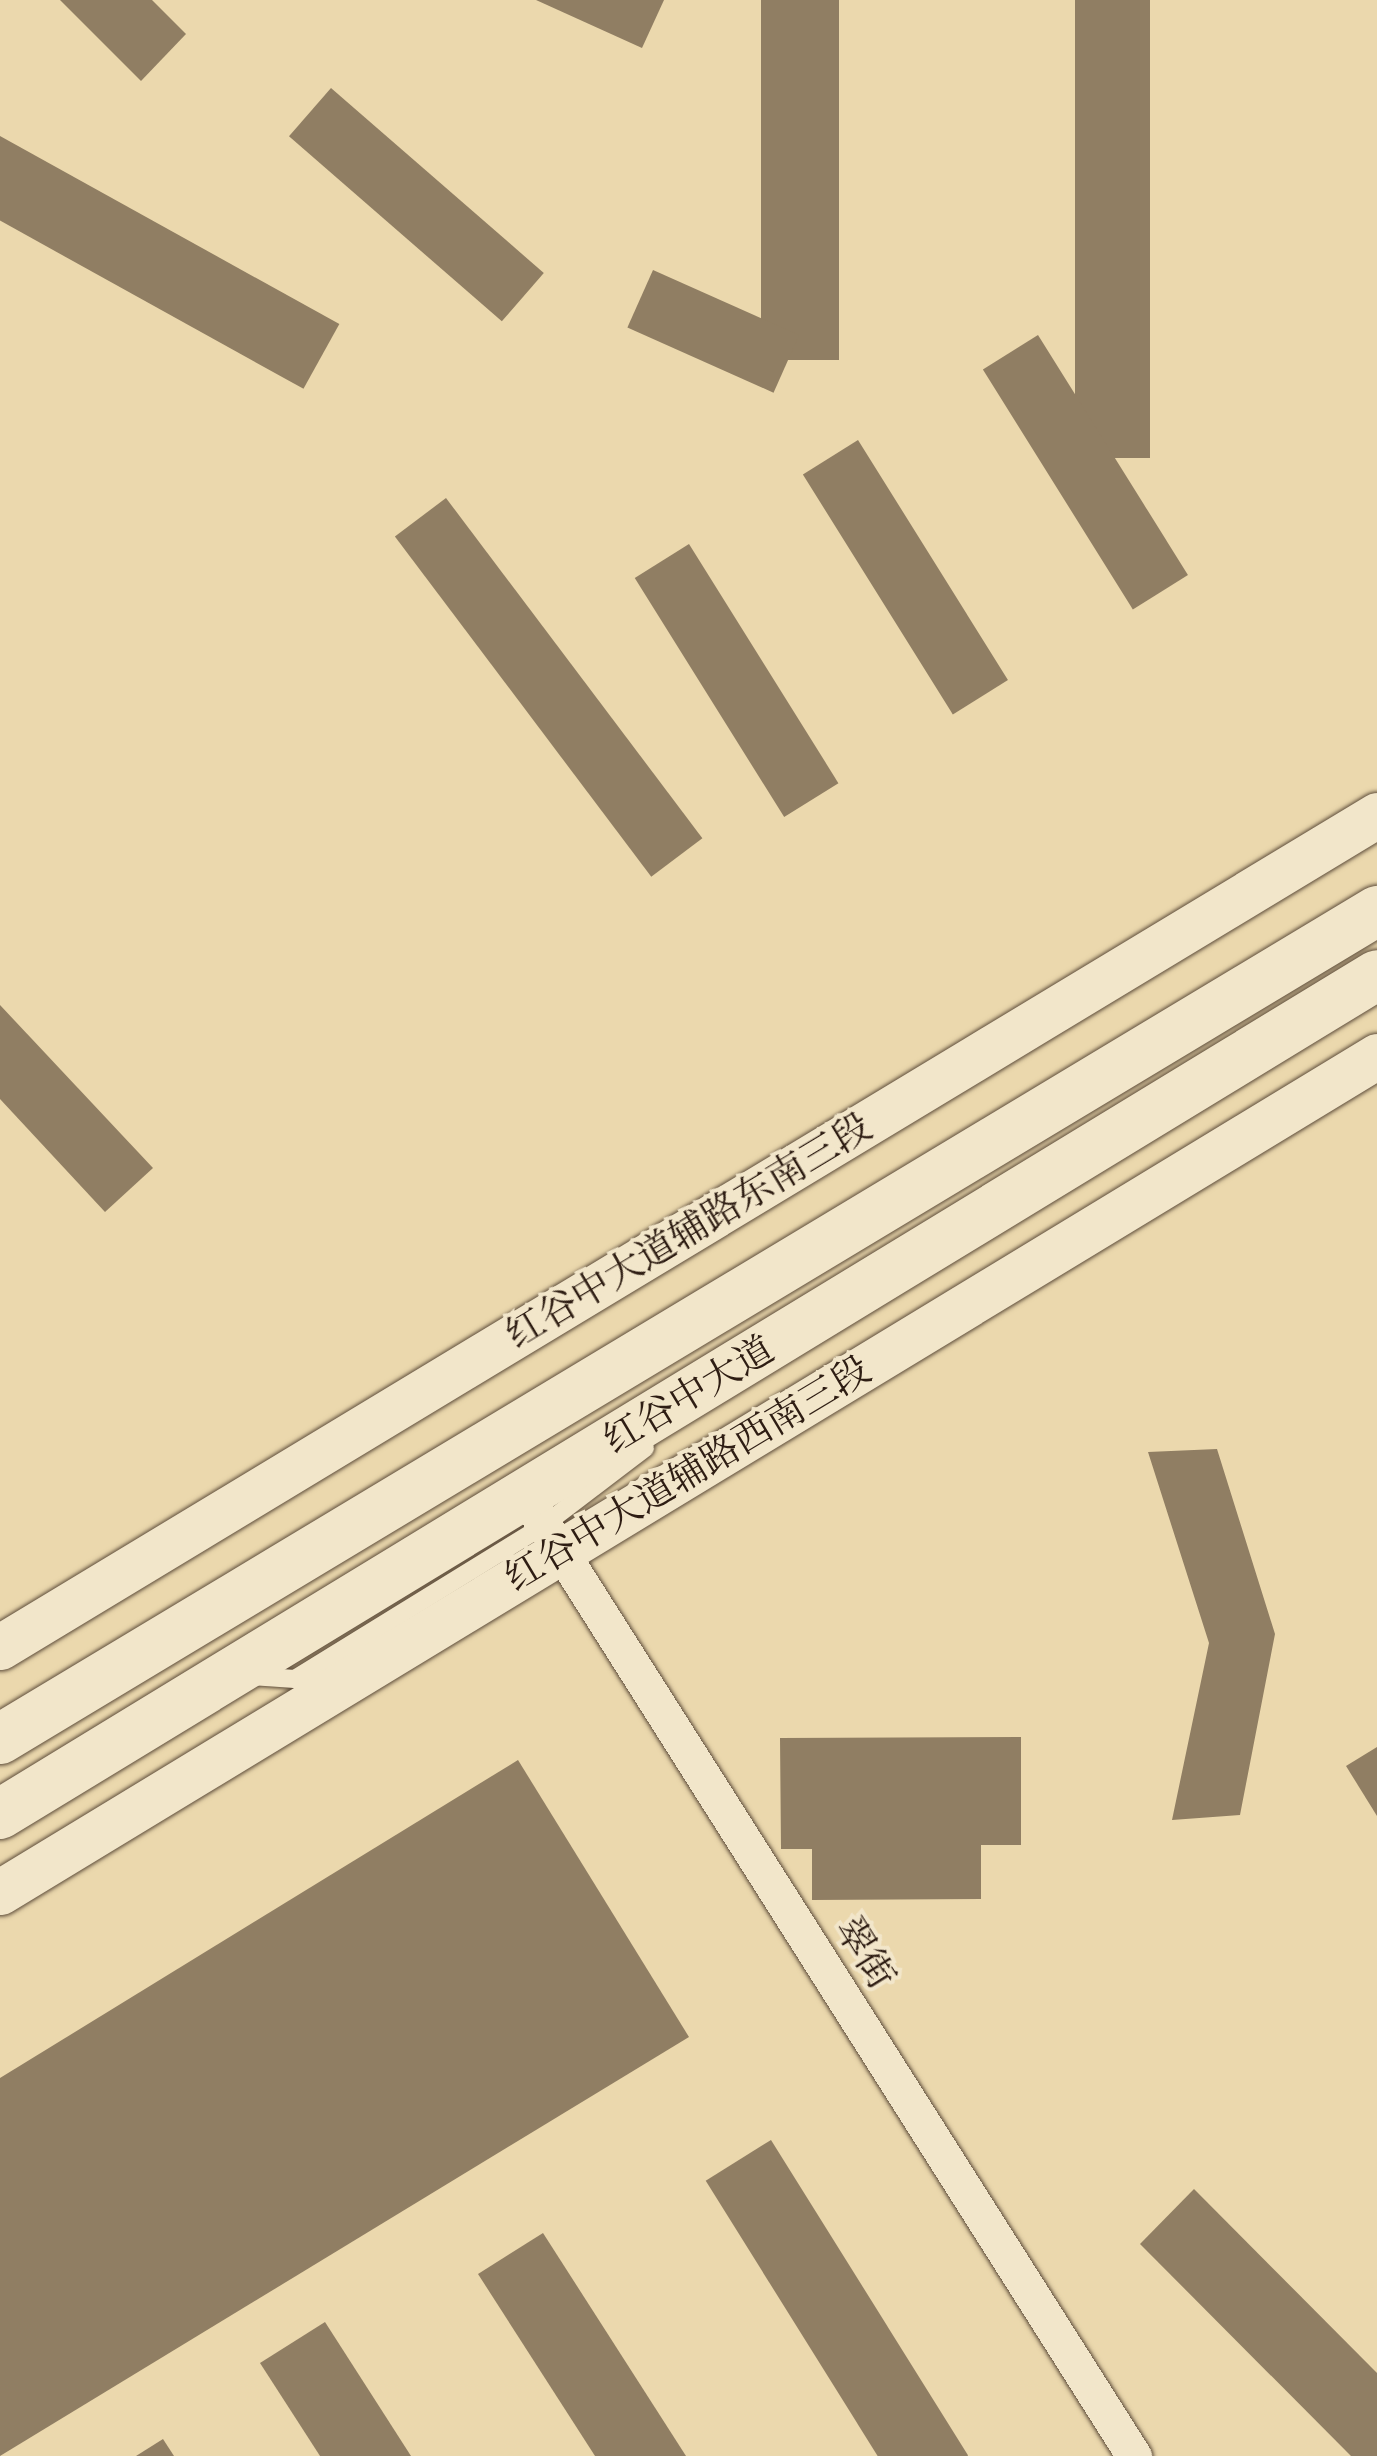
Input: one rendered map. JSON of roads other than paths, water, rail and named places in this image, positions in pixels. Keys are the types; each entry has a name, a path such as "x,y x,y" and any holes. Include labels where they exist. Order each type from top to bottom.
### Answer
{"main road":[{"name":"红谷中大道","path":"0,1740 1377,910"},
{"name":"红谷中大道","path":"0,1814 230,1675 543,1524 815,1318 1377,975"}],"street":[{"name":"红谷中大道辅路东南三段","path":"0,1647 1377,815"},
{"name":"红谷中大道辅路西南三段","path":"0,1892 543,1524 1377,1056"},
{"name":"翠街","path":"543,1524 1134,2456"}]}
